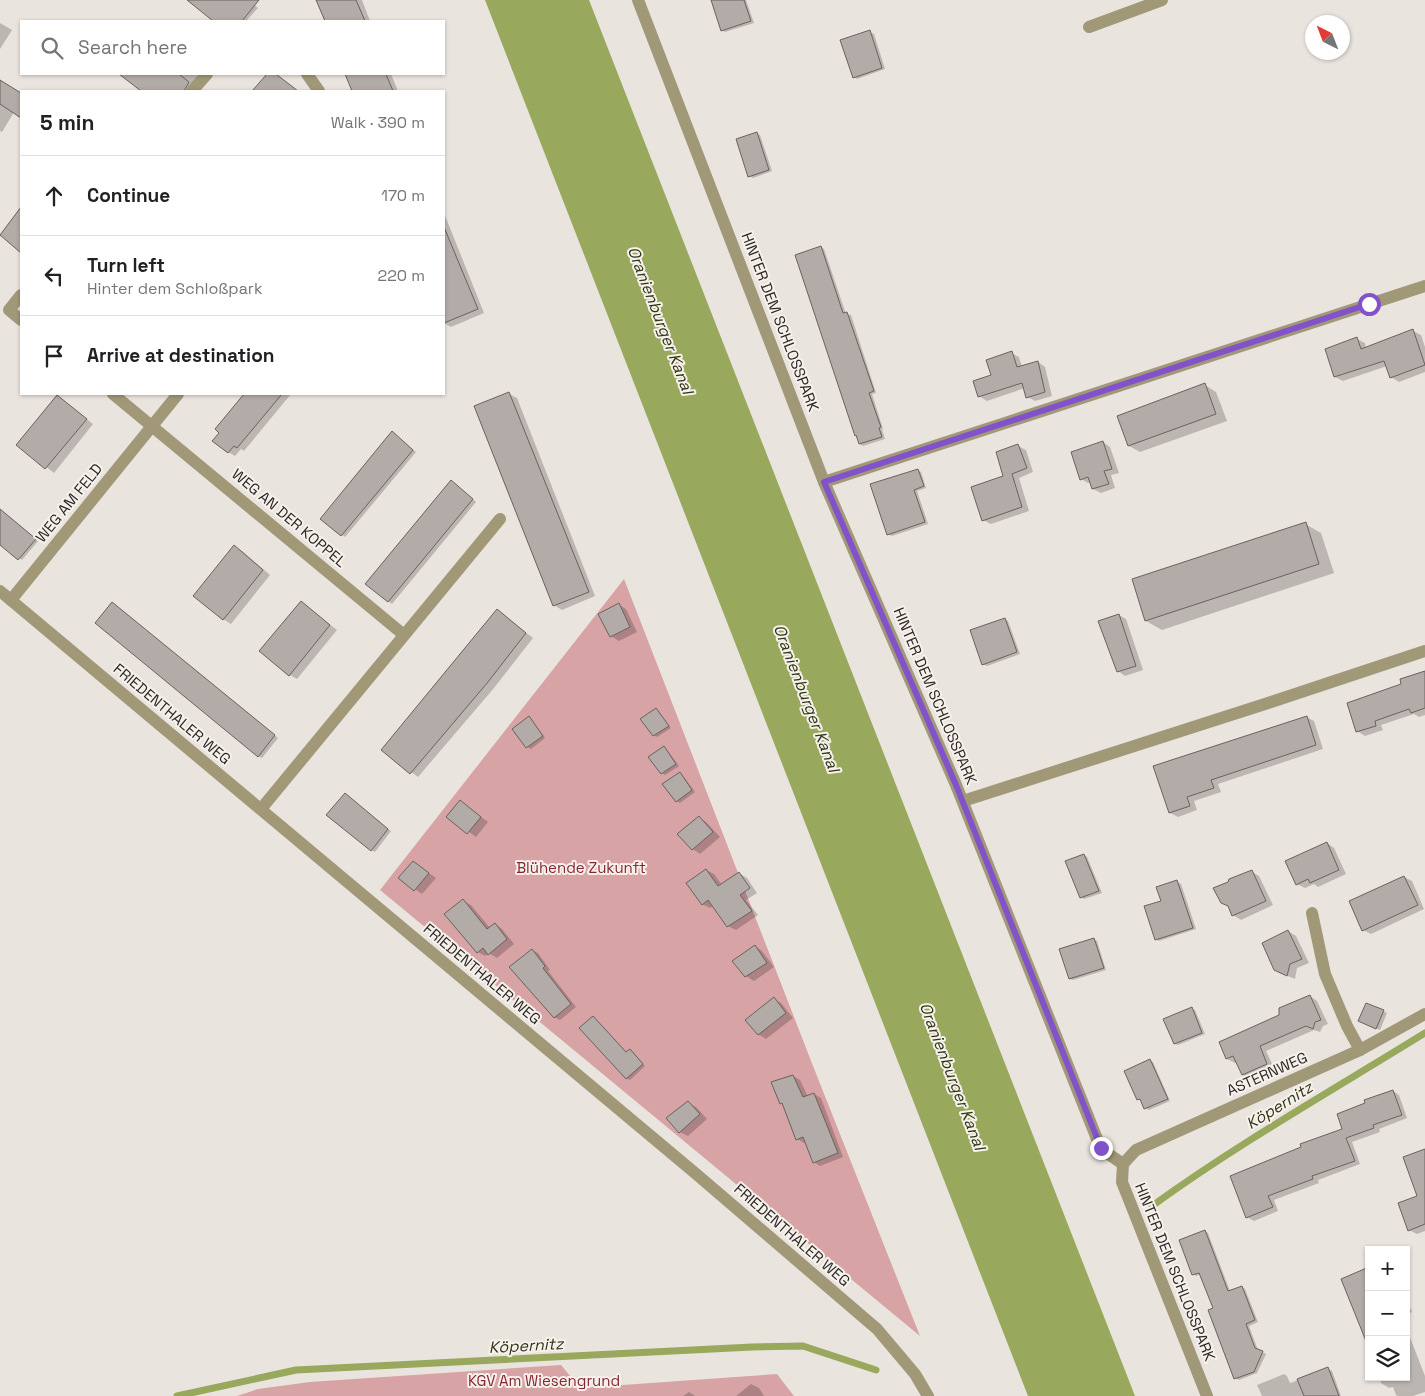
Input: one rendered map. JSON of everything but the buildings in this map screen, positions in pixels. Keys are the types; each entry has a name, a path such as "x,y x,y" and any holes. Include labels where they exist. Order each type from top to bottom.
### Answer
{"street":[{"name":"HINTER DEM SCHLOSSPARK","path":"638,0 824,482 963,801 1101,1148 1123,1164 1122,1182 1207,1396"},
{"path":"1089,27 1162,0"},
{"path":"193,90 206,75"},
{"path":"308,75 318,90"},
{"path":"824,482 1425,286"},
{"path":"20,295 8,310 20,319"},
{"path":"114,395 153,425"},
{"name":"WEG AM FELD","path":"11,600 177,395"},
{"name":"WEG AN DER KOPPEL","path":"153,425 404,635"},
{"path":"261,809 500,519"},
{"name":"FRIEDENTHALER WEG","path":"0,591 696,1173 877,1328 915,1374 928,1396"},
{"path":"963,801 1425,651"},
{"path":"1312,913 1325,974 1347,1026 1360,1050"},
{"name":"ASTERNWEG","path":"1123,1164 1136,1150 1360,1050 1425,1014"}],"green space":[{"name":"Blühende Zukunft","path":"624,579 813,1066 920,1336 380,890"},
{"name":"KGV Am Wiesengrund","path":"561,1365 580,1388 777,1374 794,1396 237,1396 258,1389 310,1382"}],"water":[{"name":"Oranienburger Kanal","path":"485,0 589,0 1135,1396 1028,1396"}],"waterway":[{"name":"Köpernitz","path":"1152,1206 1218,1160 1425,1033"},
{"name":"Köpernitz","path":"177,1396 296,1370 752,1347 803,1346 876,1370"}],"route":[{"path":"1101,1148 956,785 824,482 1369,304"}]}
